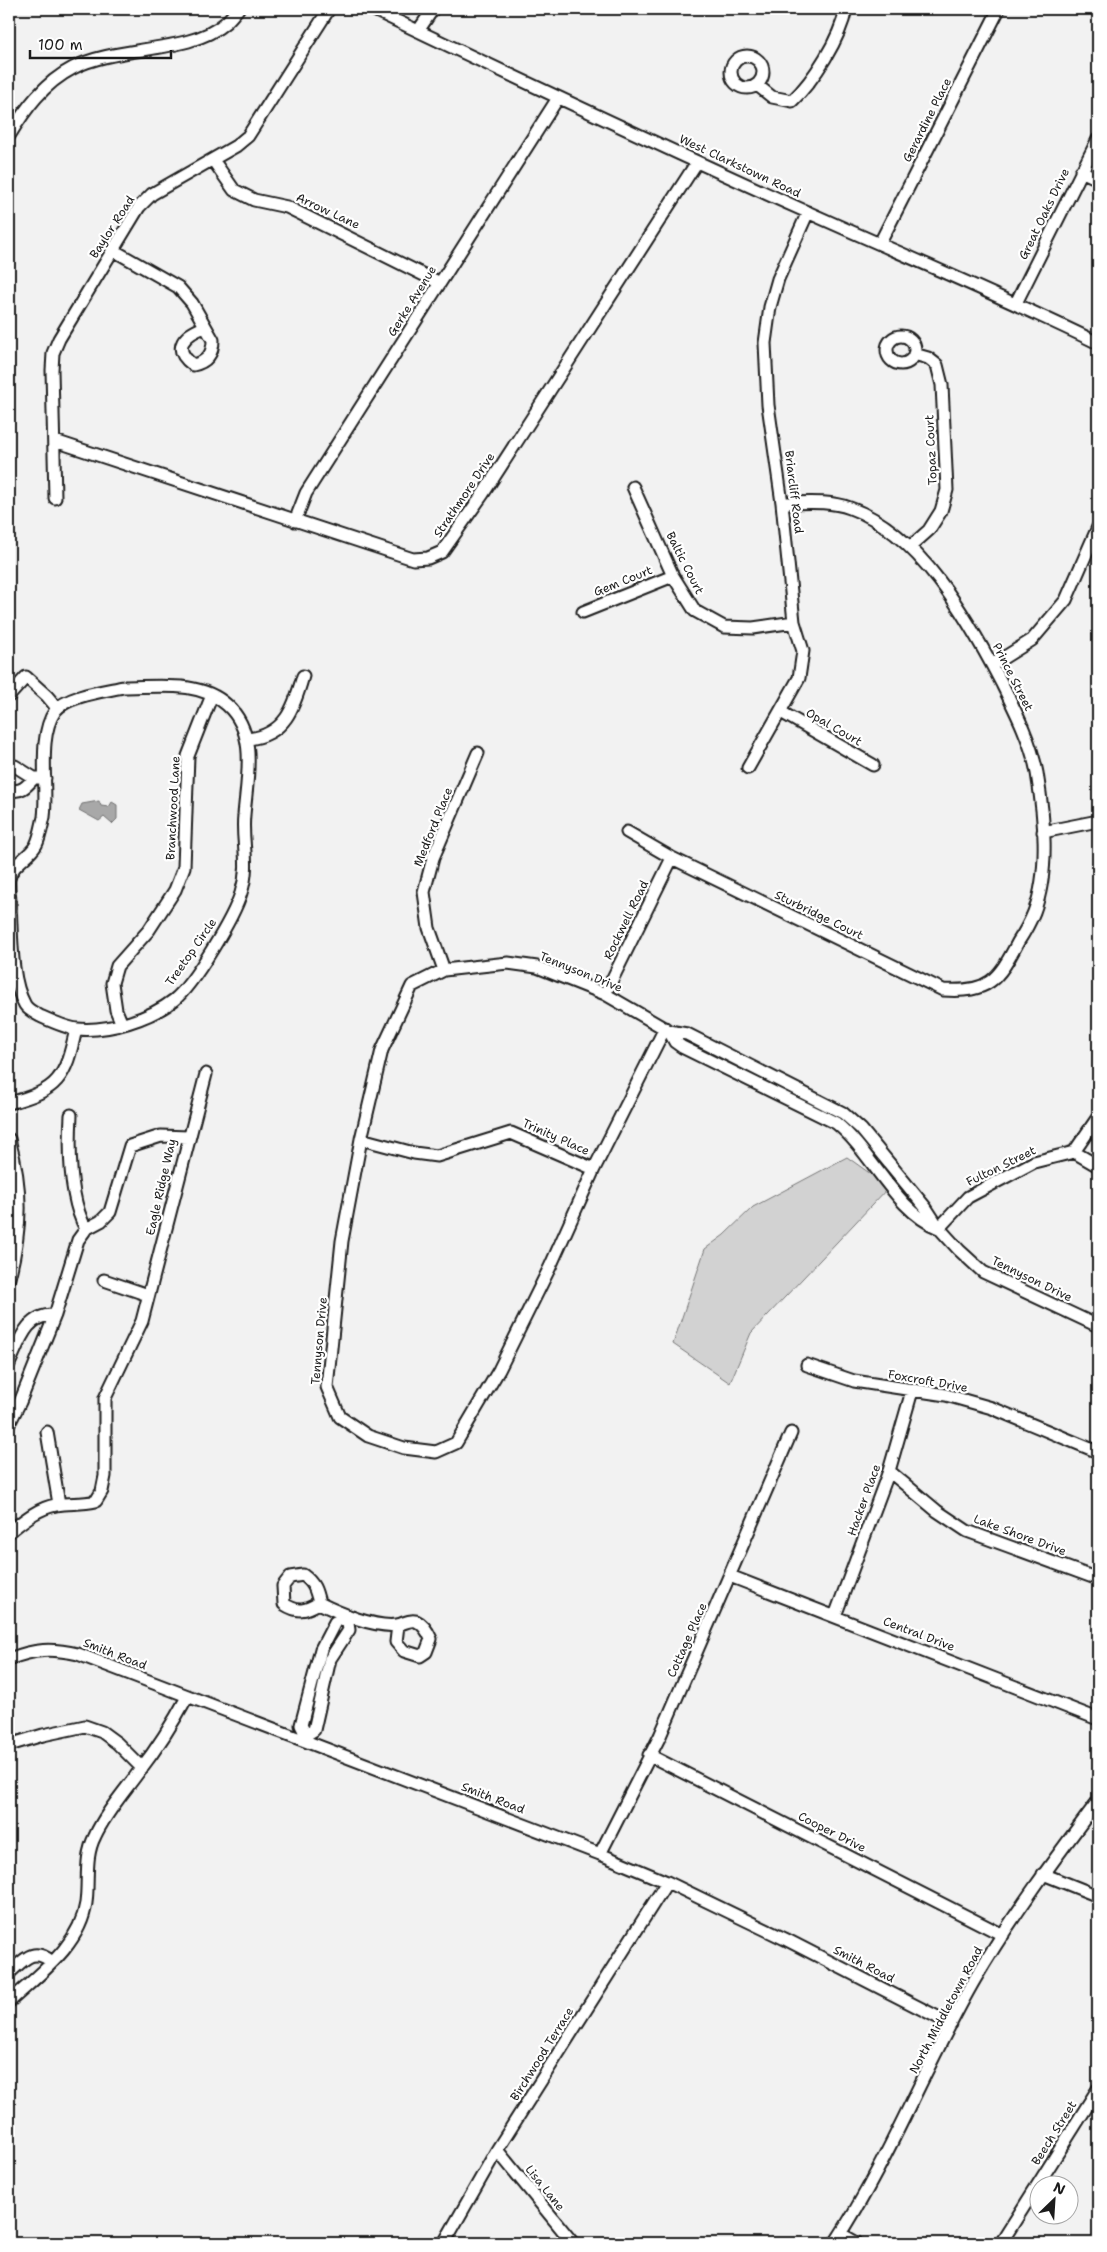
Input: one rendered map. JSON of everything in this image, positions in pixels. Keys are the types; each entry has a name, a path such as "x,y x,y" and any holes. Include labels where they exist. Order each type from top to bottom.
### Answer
{"street":[{"path":"9,136 33,100 51,83 72,68 93,59 206,35 225,24 238,9"},
{"name":"Baylor Road","path":"55,498 53,353 139,207 152,194 213,160 248,136 329,9"},
{"name":"West Clarkstown Road","path":"372,9 697,162 1016,303 1098,343"},
{"path":"418,31 433,9"},
{"path":"757,86 772,97 792,101 808,86 838,33 846,9"},
{"name":"Gerardine Place","path":"880,243 999,9"},
{"name":"Gerke Avenue","path":"295,521 306,493 558,98"},
{"name":"Great Oaks Drive","path":"1016,303 1098,139"},
{"name":"Arrow Lane","path":"213,160 234,190 254,200 287,207 440,283"},
{"name":"Strathmore Drive","path":"55,441 413,559 428,558 442,552 483,494 697,162"},
{"path":"1081,171 1098,178"},
{"name":"Briarcliff Road","path":"748,768 799,678 803,651 794,622 782,503 768,405 765,343 770,307 778,279 808,212"},
{"path":"113,250 178,287 192,303 205,327"},
{"name":"Topaz Court","path":"910,548 929,530 941,510 947,490 942,385 937,365 928,358 914,354"},
{"name":"Baltic Court","path":"633,487 673,576 695,611 724,627 753,628 794,622"},
{"name":"Prince Street","path":"782,503 818,502 849,508 876,521 910,548 954,598 1016,710 1036,771 1043,832 1043,875 1034,911 1003,972"},
{"path":"992,665 1032,640 1066,600 1098,527"},
{"name":"Gem Court","path":"584,612 673,576"},
{"path":"248,739 263,738 279,727 291,712 303,676"},
{"path":"9,696 26,677 57,708"},
{"name":"Treetop Circle","path":"123,687 191,687 212,695 225,703 239,717 248,739 249,761 243,821 247,860 241,892 229,921 186,988 174,1000 158,1010 122,1024 103,1028 76,1029 47,1019 29,1010 24,1004 11,947 9,879 16,865 36,846 44,817 40,778 48,722 57,708 66,702 123,687"},
{"name":"Branchwood Lane","path":"122,1024 116,1010 112,982 117,966 148,930 175,890 184,867 188,756 212,695"},
{"name":"Opal Court","path":"781,712 873,765"},
{"name":"Medford Place","path":"444,970 429,928 424,892 433,858 478,753"},
{"path":"9,767 20,768 40,778"},
{"path":"9,789 14,791 21,790 40,778"},
{"path":"1043,832 1098,821"},
{"name":"Sturbridge Court","path":"627,832 672,858 943,990 968,992 987,984 1003,972"},
{"name":"Rockwell Road","path":"605,994 672,858"},
{"name":"Tennyson Drive","path":"667,1030 594,1169 550,1267 508,1353 456,1443 436,1452 404,1448 368,1436 340,1417 326,1387 342,1240 361,1139 382,1050 412,986 444,970 508,963 536,967 605,994 667,1030 675,1042 682,1047 836,1123 852,1138 916,1215 939,1228 958,1250 983,1272 1098,1326"},
{"path":"9,1102 32,1097 51,1088 63,1074 70,1056 76,1029"},
{"path":"188,1138 206,1074"},
{"path":"71,1116 70,1136 75,1201 77,1215 86,1230"},
{"path":"1098,1117 1074,1152 1098,1166"},
{"name":"Trinity Place","path":"361,1139 414,1153 437,1156 511,1133 594,1169"},
{"name":"Eagle Ridge Way","path":"9,1424 55,1315 78,1240 86,1230 110,1212 130,1146 161,1136 188,1138 142,1321 105,1398 105,1476 102,1491 96,1501 81,1505 59,1504 37,1511 9,1532"},
{"path":"9,1139 20,1190 20,1220 9,1278"},
{"name":"Fulton Street","path":"939,1228 968,1197 1034,1162 1074,1152"},
{"path":"104,1280 148,1296"},
{"path":"9,1364 30,1322 39,1317 55,1315"},
{"name":"Foxcroft Drive","path":"806,1365 854,1381 946,1395 992,1408 1098,1452"},
{"name":"Hacker Place","path":"836,1616 889,1471 912,1391"},
{"path":"47,1432 59,1504"},
{"name":"Cottage Place","path":"600,1854 649,1755 792,1433"},
{"name":"Lake Shore Drive","path":"889,1471 937,1512 966,1531 1098,1578"},
{"name":"Central Drive","path":"730,1576 1098,1719"},
{"path":"319,1603 348,1617 398,1625"},
{"path":"348,1617 349,1630 330,1659 314,1730 305,1737 302,1726 321,1649 336,1622 348,1617"},
{"name":"Smith Road","path":"9,1659 28,1652 53,1649 78,1654 187,1697 305,1737 667,1882 732,1912 951,2024"},
{"path":"310,1696 321,1700"},
{"path":"9,2002 71,1942 82,1922 86,1902 88,1852 95,1836 106,1816 171,1727 187,1697"},
{"path":"9,1746 43,1735 85,1726 102,1732 117,1743 142,1768"},
{"name":"Cooper Drive","path":"649,1755 1003,1935"},
{"name":"North Middletown Road","path":"838,2238 887,2156 951,2024 1003,1935 1043,1874 1098,1801"},
{"path":"1043,1874 1098,1896"},
{"name":"Birchwood Terrace","path":"444,2243 497,2150 667,1882"},
{"path":"9,1973 28,1956 36,1954 45,1956 52,1962"},
{"name":"Beech Street","path":"1001,2243 1098,2089"},
{"name":"Lisa Lane","path":"497,2150 573,2243"},
{"path":"838,2238 857,2243"}],"shaded area":[{"path":"99,801 101,806 109,807 112,802 117,805 117,819 112,824 104,817 99,821 79,810 82,804"},
{"path":"847,1157 889,1187 751,1333 730,1383 673,1344 705,1249 724,1235 753,1207"}]}
